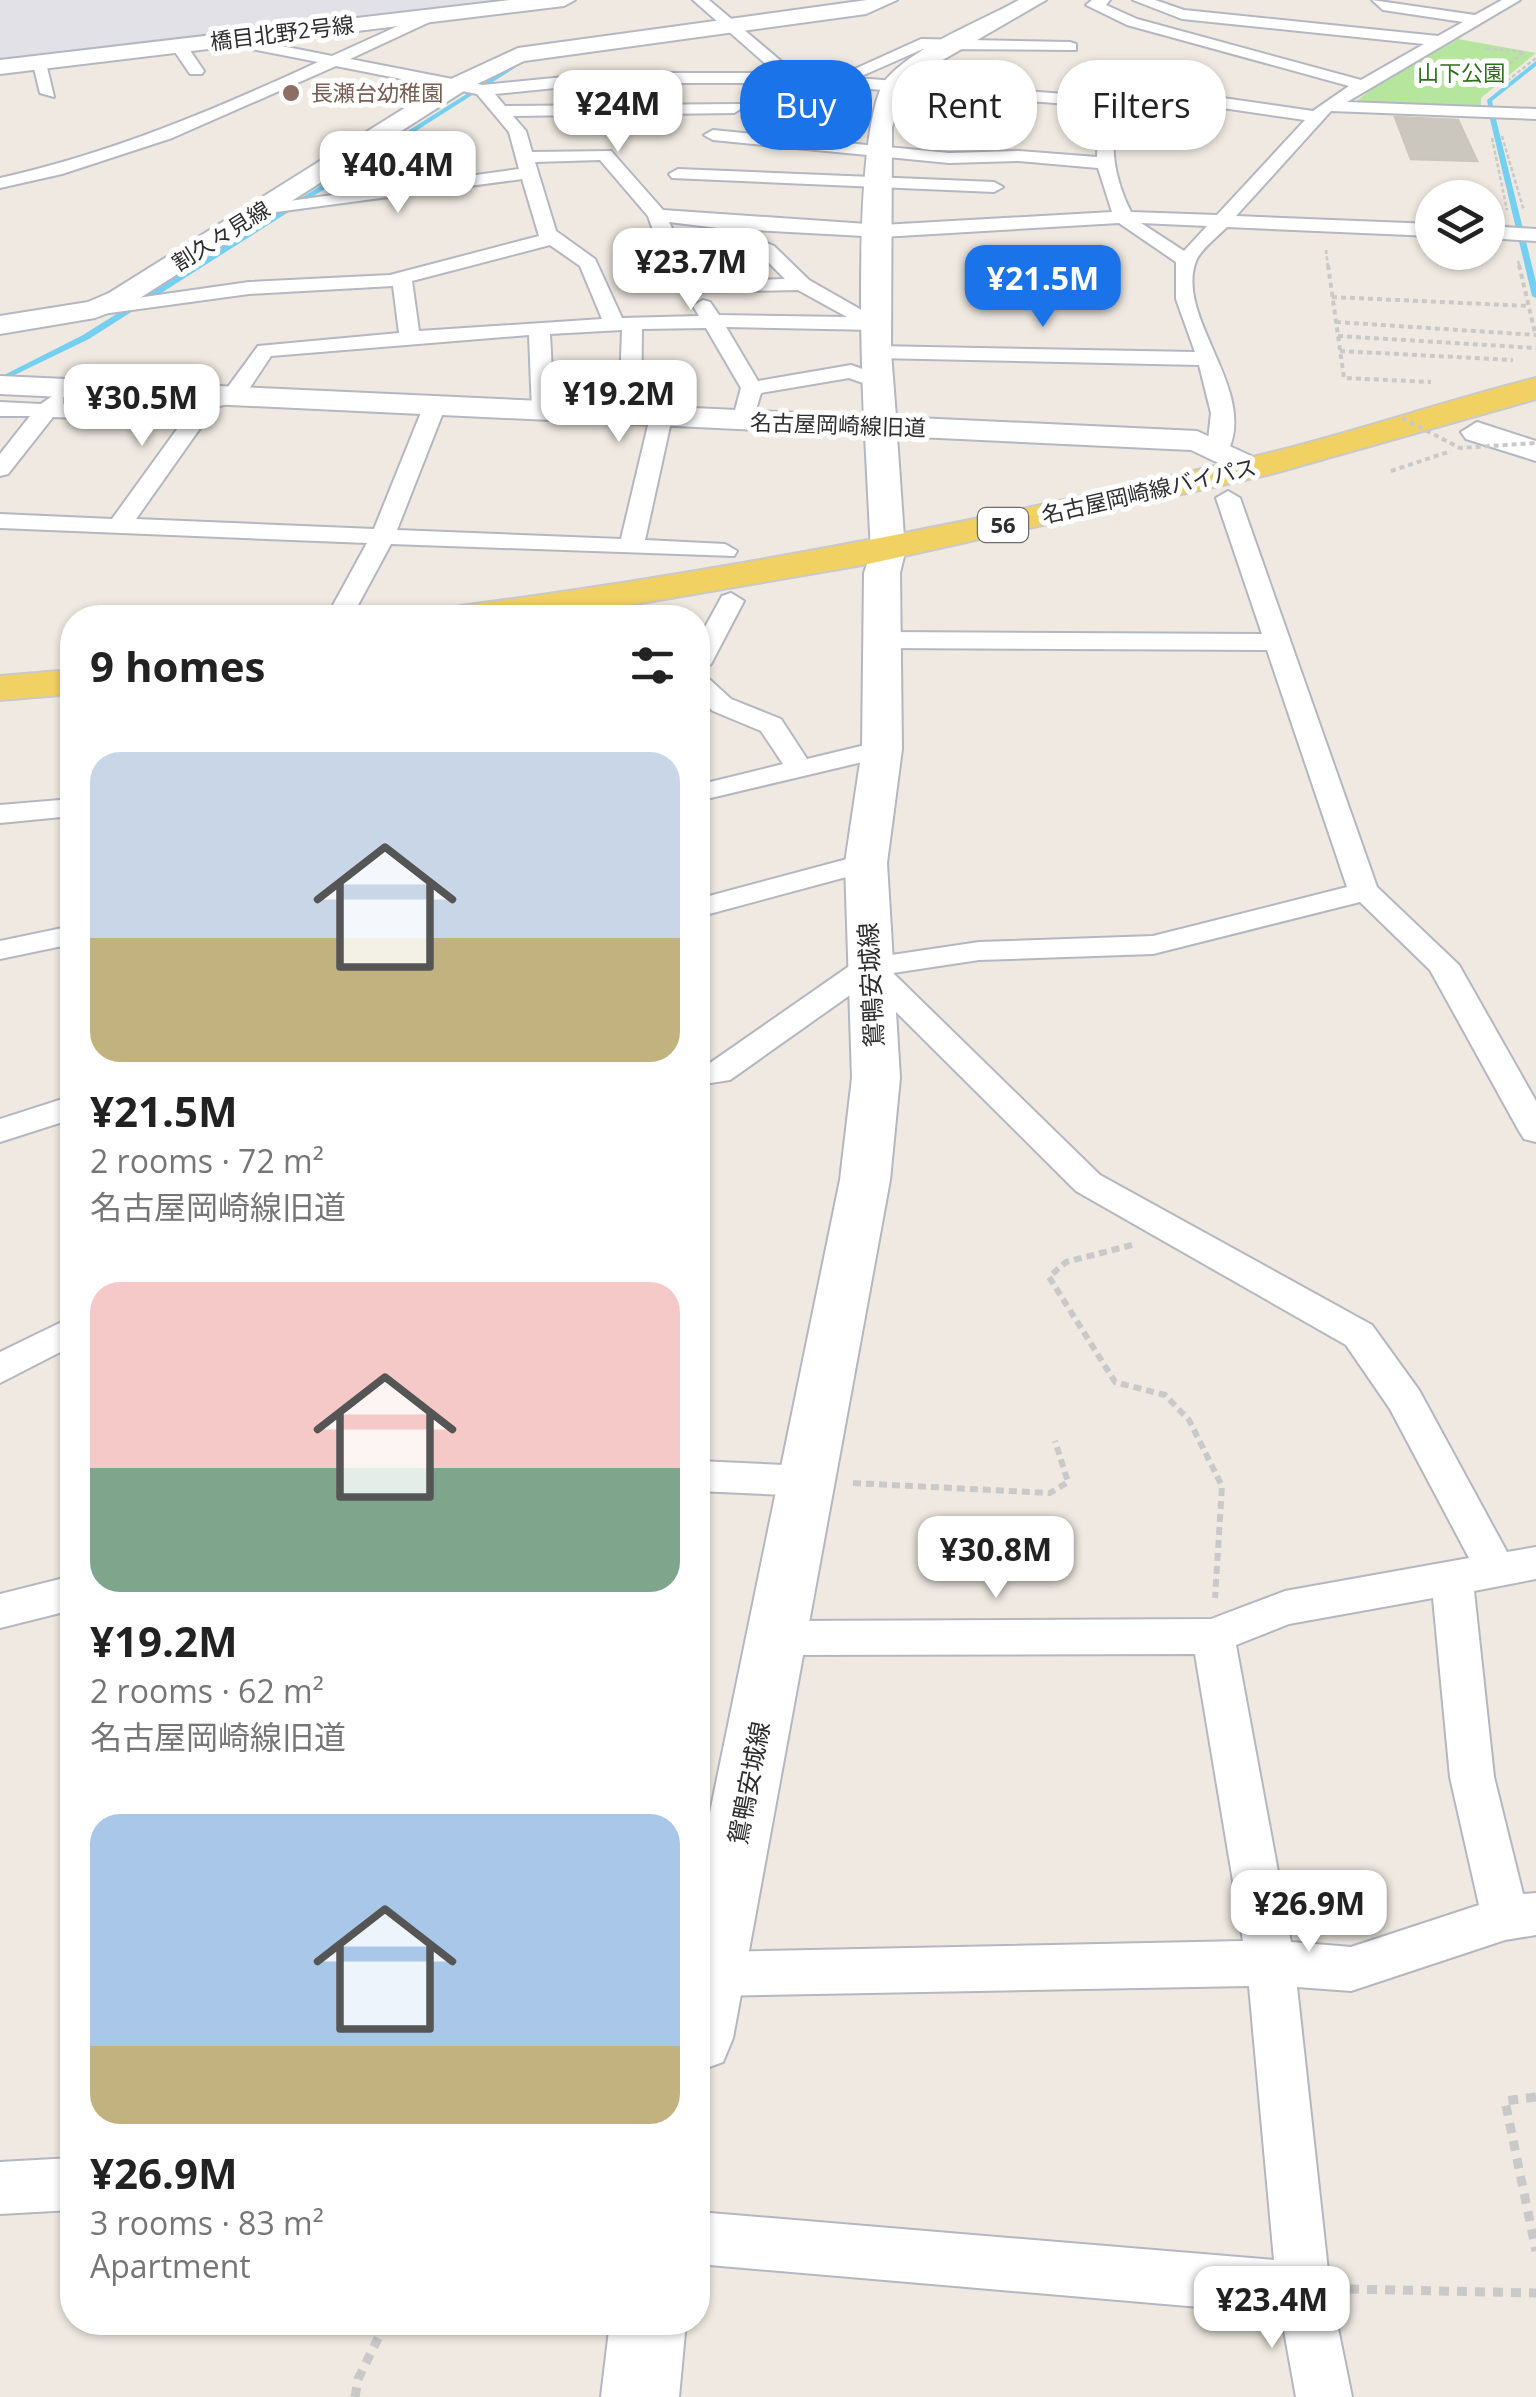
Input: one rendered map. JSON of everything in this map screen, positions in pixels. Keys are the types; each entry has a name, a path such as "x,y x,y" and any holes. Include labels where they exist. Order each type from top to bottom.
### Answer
{"main road":[{"name":"名古屋岡崎線バイパス","path":"707,605 1232,472 1526,374"},
{"name":"名古屋岡崎線バイパス","path":"1232,472 1468,440 1536,412"},
{"name":"名古屋岡崎線バイパス","path":"570,605 885,562"},
{"path":"0,662 60,658"},
{"path":"0,688 60,683"}],"street":[{"name":"橋目北野2号線","path":"0,67 564,0"},
{"path":"700,0 771,60"},
{"name":"割久々見線","path":"0,325 95,309 471,87 518,55 866,8 886,0"},
{"path":"927,60 1035,0"},
{"path":"1103,0 1094,5 1132,22 1359,84"},
{"path":"1140,0 1182,14 1302,20 1438,40"},
{"path":"1379,0 1382,5 1476,20"},
{"path":"1364,892 1278,642 1232,472 1208,359 1185,295 1186,260 1321,110 1359,84 1513,0"},
{"path":"0,183 51,174 196,122 432,16"},
{"path":"227,40 471,87 605,78 740,79"},
{"path":"872,65 921,44 1070,47"},
{"path":"179,46 196,71"},
{"path":"38,63 48,93"},
{"path":"678,65 690,79"},
{"path":"471,87 500,111 518,134 547,234 588,263 623,323 646,416 631,548"},
{"name":"鴛鴨安城線","path":"710,1974 864,1180 876,1078 866,862 882,748 885,562 877,353 882,231 880,128 892,92"},
{"path":"1226,101 1321,110 1536,114"},
{"path":"740,105 684,160 657,215 670,250 752,388 743,421"},
{"path":"500,111 734,108"},
{"path":"518,134 538,133"},
{"path":"1107,150 1124,218 1186,260"},
{"path":"261,212 605,155 881,168 994,187"},
{"path":"684,160 881,168 949,158 1019,156 1107,163"},
{"path":"657,215 703,222 882,231 1124,218 1220,218 1415,229"},
{"path":"703,222 767,250 877,353"},
{"path":"95,309 249,288 402,278 555,238"},
{"path":"402,278 410,338"},
{"path":"692,288 802,284"},
{"path":"118,526 264,350 539,327 712,320 877,353 1208,359"},
{"path":"539,327 542,412"},
{"path":"752,388 851,371 877,353"},
{"name":"名古屋岡崎線旧道","path":"0,385 55,400 220,399 436,405 1197,442 1232,472"},
{"path":"0,410 55,400"},
{"path":"0,469 55,400"},
{"path":"345,605 382,538 436,405"},
{"path":"1468,440 1536,447"},
{"path":"0,521 725,551"},
{"path":"710,642 732,601"},
{"path":"882,640 1278,642"},
{"path":"710,694 722,705 772,725 799,768"},
{"path":"710,790 882,748"},
{"path":"0,814 60,809"},
{"path":"710,905 866,862"},
{"path":"710,1074 718,1073 869,967 979,951 1153,944 1364,892 1377,899 1443,966 1536,1132"},
{"path":"0,950 60,938"},
{"path":"710,1974 1271,1962 1351,1970 1520,1916 1472,1777 1473,1574 1405,1400 1359,1335 1088,1183 869,967"},
{"path":"0,1131 60,1111"},
{"path":"0,1369 60,1336"},
{"path":"710,1477 807,1481"},
{"path":"778,1638 1213,1636 1285,1608 1536,1563"},
{"path":"0,1611 60,1596"},
{"path":"1213,1636 1271,1962 1303,2288 1324,2397"},
{"path":"0,2188 60,2185"},
{"path":"710,2239 1303,2288"},
{"path":"640,2397 647,2335"}],"path":[{"path":"1437,71 1488,81 1524,52 1478,50"},
{"path":"1487,112 1526,234"},
{"path":"1336,322 1536,336 1528,306 1526,234 1499,125 1522,126 1517,114"},
{"path":"1322,224 1344,378 1431,382"},
{"path":"1332,297 1528,306"},
{"path":"1338,336 1536,348"},
{"path":"1340,351 1526,374"},
{"path":"1402,418 1468,440 1536,447"},
{"path":"1391,471 1468,440"},
{"path":"1181,1233 1066,1262 1049,1278 1115,1382 1166,1395 1189,1420 1222,1486 1213,1636"},
{"path":"807,1481 1050,1492 1068,1482 1055,1442"},
{"path":"1536,2097 1505,2102 1536,2251"},
{"path":"1303,2288 1536,2293"},
{"path":"355,2397 358,2379 380,2335"}],"shaded area":[{"path":"0,0 494,0 0,61"}],"green space":[{"name":"山下公園","path":"1458,39 1536,53 1481,98 1481,111 1349,107 1373,88"}],"building":[{"path":"1395,117 1458,120 1477,161 1411,159"}],"waterway":[{"path":"867,10 897,0"},
{"path":"0,380 86,337 521,62"},
{"path":"1491,110 1489,101 1536,63"},
{"path":"1492,115 1536,296"}],"place":[{"name":"長瀬台幼稚園","path":"291,93"}]}
